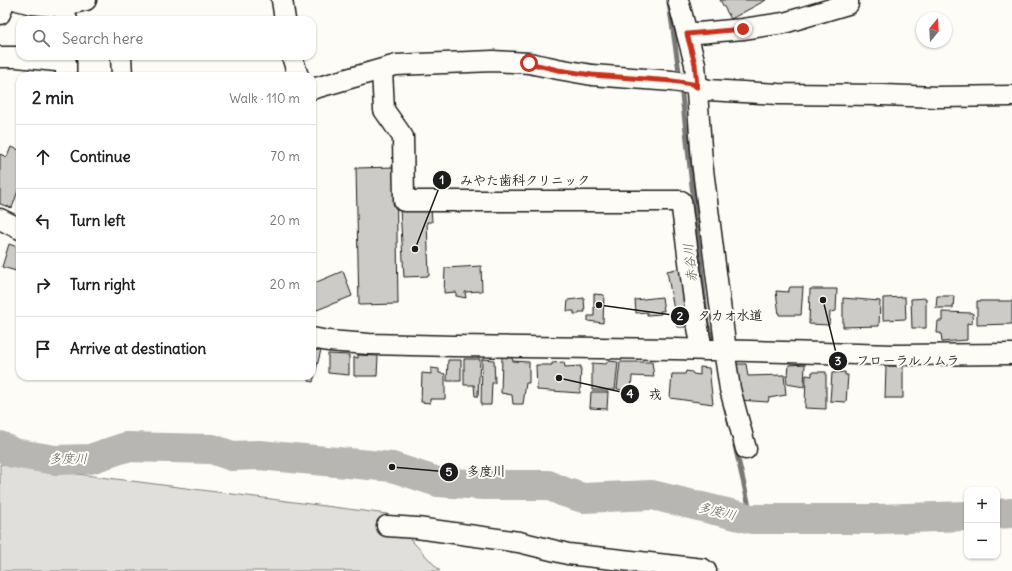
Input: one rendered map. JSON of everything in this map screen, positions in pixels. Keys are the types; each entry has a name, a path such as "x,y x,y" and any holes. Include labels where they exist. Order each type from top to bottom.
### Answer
{"street":[{"path":"0,14 5,0"},
{"path":"17,0 65,13 69,4 86,0"},
{"path":"282,0 284,16"},
{"path":"678,0 695,64 694,86 726,351 725,356 730,389 746,449"},
{"path":"687,34 743,29 784,23 848,4 848,0"},
{"path":"0,56 16,57"},
{"path":"35,60 66,65"},
{"path":"121,60 122,72"},
{"path":"293,60 297,72"},
{"path":"316,88 396,65 493,61 529,63 558,70 592,75 672,81 708,90 778,94 938,97 1012,96"},
{"path":"382,70 384,110 403,136 404,201 681,201 702,350"},
{"path":"0,218 16,226"},
{"path":"316,339 369,344 894,355 1012,354"},
{"path":"387,526 417,528 519,542 568,554 704,569 706,571"}],"shaded area":[{"path":"0,464 387,514 440,571 0,571"}],"building":[{"path":"720,0 766,0 731,19"},
{"path":"11,147 16,149 16,196 12,208 0,204 0,154 7,157"},
{"path":"396,167 398,304 359,305 356,168"},
{"path":"431,207 432,222 427,222 429,276 404,277 400,208"},
{"path":"9,244 16,247 16,271 2,267"},
{"path":"481,266 482,291 465,292 466,298 456,296 456,292 444,293 445,268"},
{"path":"681,268 686,327 677,327 667,271"},
{"path":"343,271 352,296 316,310 316,282"},
{"path":"790,287 803,287 801,315 779,315 776,291 788,292"},
{"path":"810,289 837,289 836,311 830,312 829,325 809,324"},
{"path":"594,294 604,295 603,323 588,321 588,316 594,316"},
{"path":"937,296 954,296 953,308 936,308"},
{"path":"662,297 664,311 660,311 661,314 647,315 647,312 636,313 635,300"},
{"path":"905,297 906,319 883,320 883,298"},
{"path":"584,298 585,312 574,314 574,311 567,311 568,300"},
{"path":"843,298 880,301 879,326 843,327"},
{"path":"926,298 926,328 912,328 911,299"},
{"path":"977,301 1012,301 1012,324 977,325"},
{"path":"942,312 973,313 972,324 967,323 967,340 942,342 941,333 937,333 938,321 942,321"},
{"path":"316,349 321,350 316,370"},
{"path":"328,354 349,355 349,375 328,373"},
{"path":"358,355 378,356 377,376 354,376 354,357 358,358"},
{"path":"502,357 512,358 513,361 529,362 529,383 526,383 523,404 513,404 512,395 501,393"},
{"path":"464,359 480,359 478,396 475,396 474,385 464,385"},
{"path":"482,359 494,360 495,383 492,383 491,405 481,405"},
{"path":"448,360 461,360 461,381 447,381"},
{"path":"608,361 618,362 615,390 592,390 592,363 606,364"},
{"path":"564,362 565,367 581,366 580,393 537,390 536,365 552,365 552,363"},
{"path":"620,362 652,362 654,377 632,376 631,392 617,389"},
{"path":"736,364 746,364 748,376 784,375 786,395 769,398 768,402 738,400"},
{"path":"805,364 804,387 787,384 786,375 788,375 789,365"},
{"path":"886,366 903,366 903,398 885,398"},
{"path":"700,367 709,368 713,404 670,398 672,374 685,374 686,371 700,375"},
{"path":"431,368 439,369 439,373 445,374 445,399 430,399 430,403 421,402 422,373 431,374"},
{"path":"812,372 826,372 826,409 805,408 806,375 812,376"},
{"path":"845,372 845,375 848,375 846,402 830,401 832,373"},
{"path":"591,392 608,392 607,409 590,408"}],"waterway":[{"name":"赤谷川","path":"669,3 680,78"},
{"name":"赤谷川","path":"681,86 707,322 713,346"},
{"name":"多度川","path":"0,446 13,453 55,460 90,459 126,447 212,449 232,456 259,455 392,467 438,482 484,485 548,485 583,498 652,495 752,519 878,519 964,516"},
{"name":"赤谷川","path":"735,446 752,519"},
{"name":"多度川","path":"1000,514 1012,513"}],"place":[{"name":"みやた歯科クリニック","path":"415,249"},
{"name":"フローラルノムラ","path":"823,300"},
{"name":"タカオ水道","path":"599,305"},
{"name":"戎","path":"559,378"},
{"name":"多度川","path":"392,467"}],"route":[{"path":"529,63 558,70 592,75 672,81 692,84 697,87 695,64 687,34 743,29"}]}
